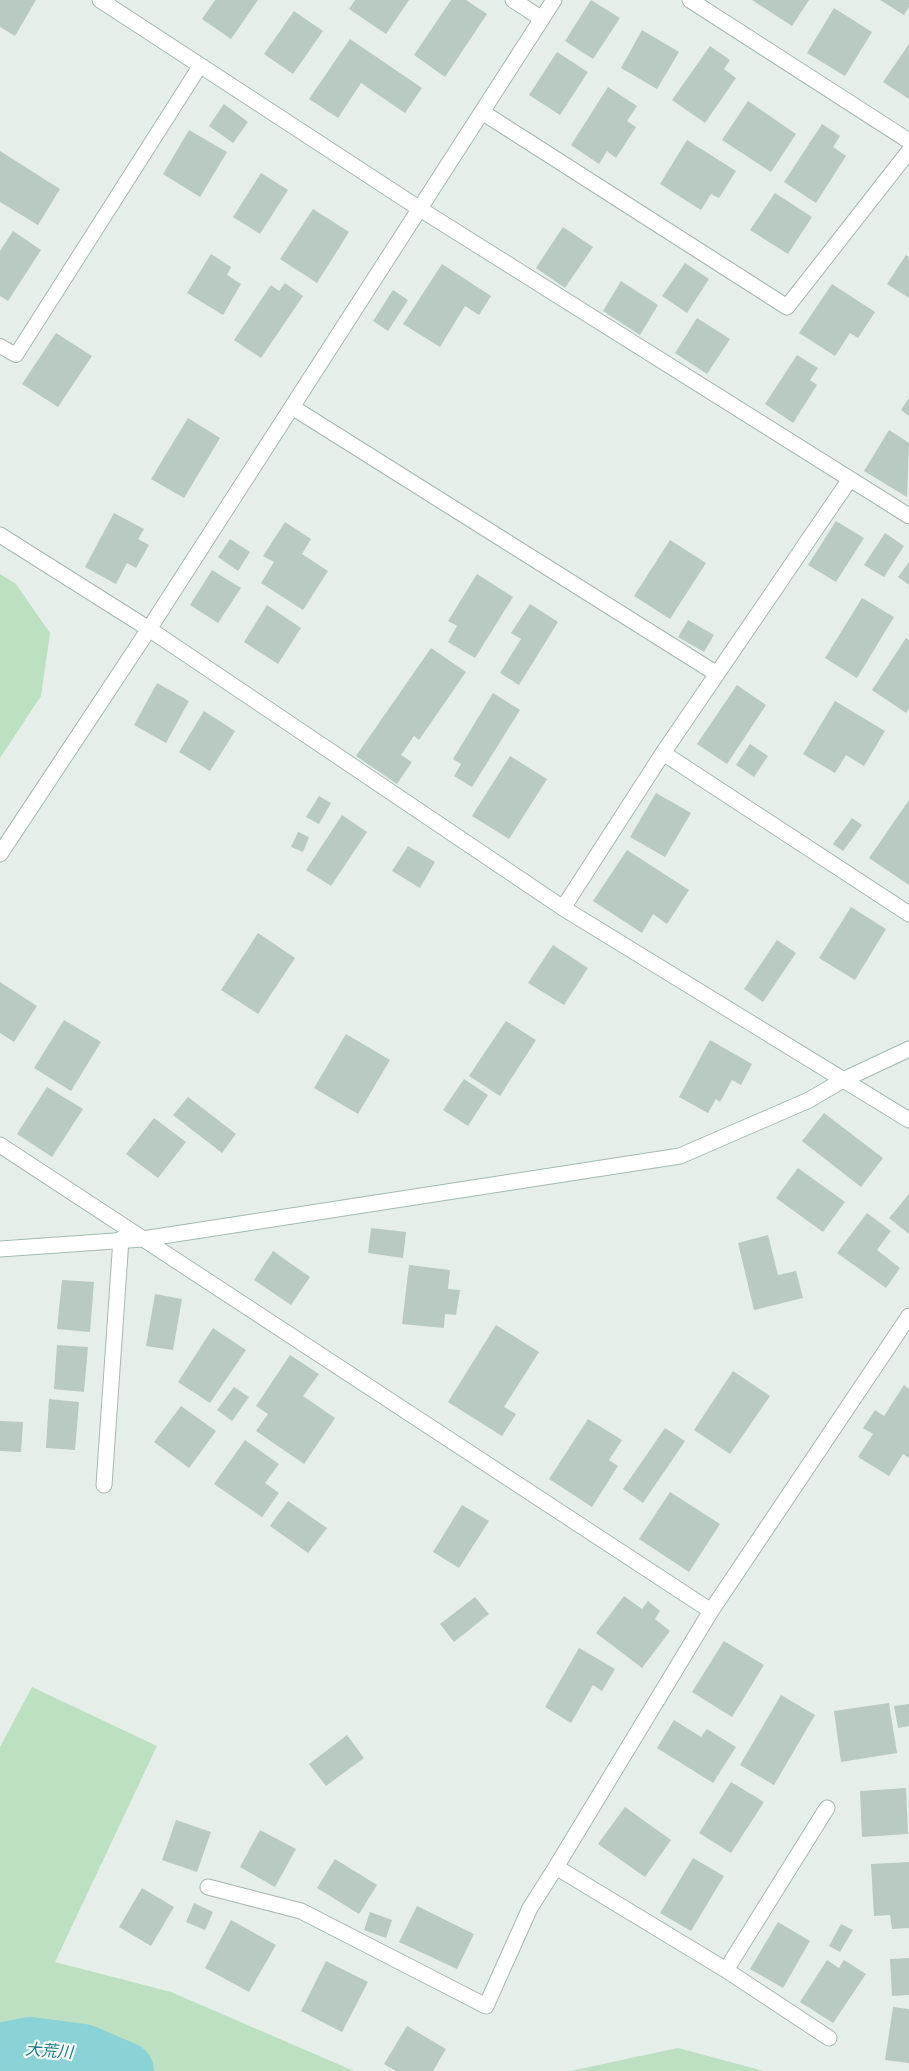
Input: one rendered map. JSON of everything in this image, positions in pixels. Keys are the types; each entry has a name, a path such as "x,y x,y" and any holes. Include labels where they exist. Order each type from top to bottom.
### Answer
{"street":[{"path":"100,0 420,210 909,516"},
{"path":"513,0 542,19"},
{"path":"0,854 149,629 554,0"},
{"path":"690,0 909,141"},
{"path":"482,112 787,307 909,150"},
{"path":"292,407 717,674"},
{"path":"563,908 663,753 850,479"},
{"path":"0,535 149,629 563,908 909,1120"},
{"path":"663,753 909,914"},
{"path":"0,1249 121,1239 143,1239 680,1156 809,1100 842,1080 909,1049"},
{"path":"0,1145 711,1611"},
{"path":"104,1485 121,1239"},
{"path":"208,1887 301,1911 486,2006 530,1908 711,1611 909,1316"},
{"path":"726,1970 827,1808"},
{"path":"556,1867 726,1970 829,2038"}],"lane":[{"path":"0,346 16,355 200,66"}],"green space":[{"path":"0,574 16,584 50,633 41,696 0,758"},
{"path":"32,1687 157,1746 55,1962 171,1992 354,2071 0,2071 0,1747"},
{"path":"678,2048 764,2071 570,2071"}],"building":[{"path":"0,0 36,0 15,36 0,27"},
{"path":"215,0 258,0 231,39 202,19"},
{"path":"355,0 409,0 386,34 349,9"},
{"path":"451,0 466,0 487,14 445,77 414,55"},
{"path":"591,0 620,18 593,59 565,41"},
{"path":"752,0 809,0 792,26"},
{"path":"880,0 909,0 909,7 904,15"},
{"path":"834,8 872,32 845,76 807,53"},
{"path":"294,11 323,31 293,74 264,54"},
{"path":"642,30 679,52 657,89 621,68"},
{"path":"350,39 422,88 405,113 361,83 338,118 309,99"},
{"path":"909,44 909,99 883,82"},
{"path":"710,46 730,60 724,69 736,78 705,123 672,100"},
{"path":"557,52 588,72 560,115 529,95"},
{"path":"608,87 637,106 627,121 636,127 616,158 607,151 599,164 571,145"},
{"path":"748,101 796,134 771,172 722,140"},
{"path":"224,104 248,122 233,143 209,126"},
{"path":"822,124 840,136 833,147 846,156 816,203 784,182"},
{"path":"189,130 227,152 200,197 163,174"},
{"path":"687,140 736,171 719,198 711,194 701,210 660,184"},
{"path":"0,151 60,189 38,225 0,202"},
{"path":"261,173 288,190 260,234 233,217"},
{"path":"775,193 812,217 788,254 750,230"},
{"path":"313,209 349,232 317,283 280,259"},
{"path":"563,227 593,247 565,288 536,268"},
{"path":"13,231 41,250 8,301 0,296 0,251"},
{"path":"211,254 231,267 227,275 241,284 223,315 187,293"},
{"path":"906,255 909,257 909,298 887,284"},
{"path":"685,263 709,279 687,313 662,296"},
{"path":"442,264 491,296 479,315 465,306 440,347 403,324"},
{"path":"621,281 658,305 640,335 603,311"},
{"path":"285,283 303,296 261,358 234,340 271,285 279,291"},
{"path":"832,284 875,312 858,338 850,333 835,356 799,333"},
{"path":"393,290 408,300 388,331 373,321"},
{"path":"697,318 730,339 707,374 675,353"},
{"path":"56,333 92,356 58,407 22,384"},
{"path":"797,355 818,368 810,380 817,385 793,423 765,404"},
{"path":"909,398 909,416 901,410"},
{"path":"188,418 220,438 184,498 151,479"},
{"path":"889,430 909,443 907,497 864,471"},
{"path":"114,513 144,529 138,539 149,545 136,568 127,563 116,584 85,567"},
{"path":"836,521 864,538 836,582 808,565"},
{"path":"285,522 311,539 302,554 328,571 303,610 261,583 274,562 263,556"},
{"path":"885,533 904,546 884,577 864,565"},
{"path":"230,539 250,552 238,571 218,557"},
{"path":"670,540 706,563 670,619 634,596"},
{"path":"909,562 909,585 898,577"},
{"path":"212,570 241,588 218,623 190,605"},
{"path":"477,574 513,597 475,658 448,642 457,626 448,621"},
{"path":"862,598 894,617 857,678 825,658"},
{"path":"530,604 558,622 519,685 500,673 521,639 511,633"},
{"path":"267,605 301,628 278,664 244,642"},
{"path":"688,620 714,635 704,652 678,637"},
{"path":"906,638 909,640 909,709 906,713 872,690"},
{"path":"431,648 466,672 419,740 414,736 401,755 412,762 397,784 356,756"},
{"path":"157,683 189,701 166,743 134,725"},
{"path":"737,685 766,705 727,764 697,744"},
{"path":"493,693 520,710 472,787 454,776 461,764 453,759"},
{"path":"835,701 885,731 864,766 846,755 835,773 803,754"},
{"path":"204,711 235,731 210,771 179,752"},
{"path":"750,744 768,756 754,777 736,765"},
{"path":"510,756 547,779 509,839 472,816"},
{"path":"656,793 691,813 665,857 630,837"},
{"path":"319,796 331,803 319,824 306,817"},
{"path":"909,800 909,885 869,858"},
{"path":"342,815 367,832 331,886 306,870"},
{"path":"852,818 862,825 843,851 833,844"},
{"path":"298,832 309,837 303,852 291,847"},
{"path":"408,846 435,862 420,888 392,871"},
{"path":"627,850 689,890 667,924 653,914 642,933 593,901"},
{"path":"851,907 886,929 855,980 819,958"},
{"path":"258,933 295,958 258,1014 221,990"},
{"path":"777,940 796,953 763,1002 744,989"},
{"path":"553,945 588,968 564,1005 528,983"},
{"path":"0,982 37,1006 14,1042 0,1033"},
{"path":"64,1020 101,1042 71,1091 34,1068"},
{"path":"506,1021 536,1040 500,1096 469,1076"},
{"path":"346,1034 390,1060 358,1114 314,1088"},
{"path":"710,1040 752,1064 741,1085 732,1080 720,1102 716,1099 708,1113 679,1097"},
{"path":"464,1079 488,1095 468,1126 443,1110"},
{"path":"47,1087 83,1109 52,1157 17,1134"},
{"path":"188,1097 236,1134 222,1153 173,1115"},
{"path":"824,1113 883,1158 861,1187 802,1141"},
{"path":"154,1118 186,1142 158,1178 126,1154"},
{"path":"798,1168 845,1202 823,1232 776,1198"},
{"path":"909,1194 909,1234 889,1218"},
{"path":"867,1213 891,1231 877,1250 900,1268 886,1288 837,1253"},
{"path":"371,1228 406,1232 403,1258 368,1253"},
{"path":"768,1235 778,1275 796,1271 803,1298 754,1310 738,1243"},
{"path":"273,1251 310,1277 291,1305 254,1280"},
{"path":"409,1265 450,1270 448,1289 460,1290 456,1315 445,1314 444,1328 402,1324"},
{"path":"62,1280 94,1282 90,1332 57,1329"},
{"path":"155,1294 182,1299 173,1350 146,1346"},
{"path":"496,1325 539,1352 504,1407 516,1414 502,1436 448,1402"},
{"path":"213,1328 246,1350 210,1403 178,1382"},
{"path":"57,1345 88,1347 84,1392 54,1389"},
{"path":"290,1355 319,1374 303,1396 335,1418 304,1464 256,1431 268,1414 256,1406"},
{"path":"733,1371 770,1396 730,1454 694,1430"},
{"path":"904,1385 909,1389 909,1458 903,1454 889,1476 858,1457 873,1434 863,1428 875,1410 884,1416"},
{"path":"234,1387 249,1397 232,1421 217,1410"},
{"path":"49,1399 79,1402 75,1450 46,1448"},
{"path":"181,1406 216,1431 189,1468 154,1442"},
{"path":"588,1419 622,1440 609,1460 618,1466 592,1507 549,1479"},
{"path":"0,1421 23,1422 21,1452 0,1451"},
{"path":"665,1428 685,1441 643,1503 623,1489"},
{"path":"245,1440 279,1464 265,1483 279,1493 262,1517 214,1484"},
{"path":"670,1492 720,1524 689,1572 639,1539"},
{"path":"288,1501 327,1528 308,1553 270,1526"},
{"path":"462,1505 489,1521 459,1568 433,1552"},
{"path":"624,1596 642,1609 648,1601 660,1611 655,1619 670,1631 642,1668 596,1633"},
{"path":"475,1597 489,1614 454,1642 440,1624"},
{"path":"724,1641 764,1665 732,1717 692,1692"},
{"path":"579,1648 615,1669 602,1691 593,1685 571,1723 545,1707"},
{"path":"781,1695 815,1715 774,1785 740,1765"},
{"path":"889,1703 897,1753 841,1762 834,1711"},
{"path":"909,1704 909,1726 898,1728 894,1706"},
{"path":"674,1720 701,1737 707,1729 736,1747 713,1783 657,1748"},
{"path":"347,1735 364,1758 326,1786 309,1764"},
{"path":"731,1782 764,1802 731,1853 699,1833"},
{"path":"906,1788 908,1834 862,1837 860,1791"},
{"path":"625,1807 671,1840 645,1877 598,1844"},
{"path":"176,1820 211,1832 197,1872 162,1860"},
{"path":"260,1830 296,1849 275,1887 240,1867"},
{"path":"693,1858 724,1876 691,1931 660,1913"},
{"path":"335,1859 377,1885 359,1914 317,1888"},
{"path":"909,1862 909,1928 892,1929 890,1915 874,1916 871,1864"},
{"path":"142,1888 174,1907 151,1946 119,1927"},
{"path":"194,1903 213,1912 205,1930 186,1922"},
{"path":"417,1906 474,1934 457,1969 399,1942"},
{"path":"370,1912 392,1920 386,1938 364,1930"},
{"path":"231,1920 276,1945 249,1992 205,1968"},
{"path":"778,1922 810,1941 783,1988 750,1969"},
{"path":"841,1924 853,1930 840,1952 829,1946"},
{"path":"909,1958 909,1995 892,1996 890,1959"},
{"path":"827,1960 839,1968 844,1960 866,1974 833,2023 800,2002"},
{"path":"326,1961 368,1982 342,2032 301,2011"},
{"path":"893,2007 909,2009 909,2063 885,2060"},
{"path":"407,2026 446,2049 433,2071 396,2071 384,2064"}],"waterway":[{"name":"大荒川","path":"0,2052 30,2046 83,2053 125,2071"}]}
